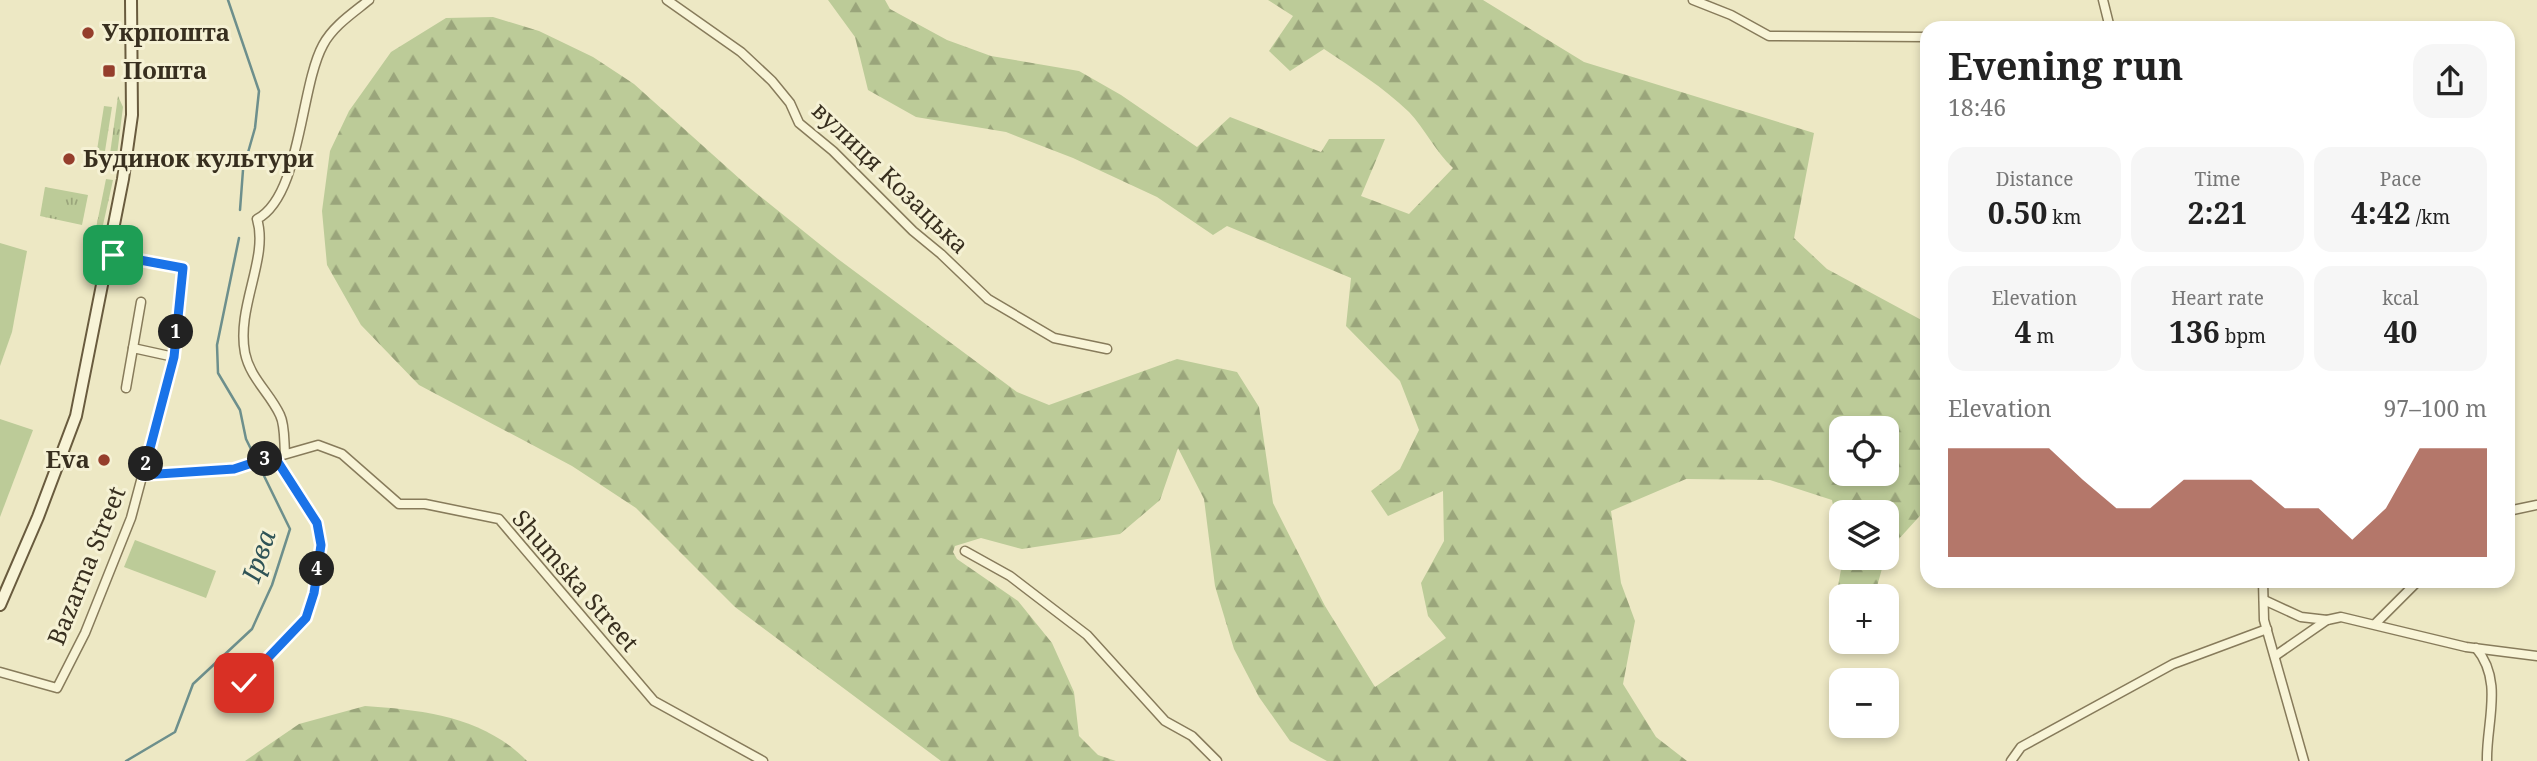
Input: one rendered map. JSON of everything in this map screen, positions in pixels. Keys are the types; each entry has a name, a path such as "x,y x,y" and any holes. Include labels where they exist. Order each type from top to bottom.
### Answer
{"main road":[{"path":"0,605 38,517 76,416 123,179 132,115 131,0"}],"street":[{"path":"285,453 281,416 251,372 245,352 245,305 259,253 257,219 265,215 283,187 323,45 339,24 369,0"},
{"name":"вулиця Козацька","path":"667,0 741,52 772,81 790,103 799,123 833,150 913,231 988,299 1055,338 1107,349"},
{"path":"1693,0 1731,15 1769,36 1920,37"},
{"path":"2103,0 2108,21"},
{"name":"Bazarna Street","path":"0,672 57,688 103,590 131,518 174,357 183,268 107,254"},
{"path":"126,388 141,302"},
{"path":"134,348 174,357"},
{"name":"Shumska Street","path":"143,475 234,469 318,445 342,454 399,504 425,504 499,519 654,701 763,761"},
{"path":"244,683 306,618 314,593 321,545 317,523 271,457"},
{"path":"2515,510 2537,505"},
{"path":"965,551 1010,576 1087,635 1165,721 1192,736 1217,761"},
{"path":"2263,588 2267,629 2304,761"},
{"path":"2375,625 2411,588"},
{"path":"2264,600 2301,617 2327,620 2341,617 2476,648 2537,656"},
{"path":"2275,656 2327,620"},
{"path":"2011,761 2021,747 2173,664 2267,629"},
{"path":"2476,648 2489,671 2493,707 2487,761"}],"green space":[{"path":"828,0 885,0 890,9 947,40 991,56 1079,71 1121,95 1197,147 1230,117 1321,152 1329,139 1385,139 1361,196 1409,214 1453,168 1409,112 1379,86 1324,49 1290,71 1269,51 1293,16 1268,0 1483,0 1584,62 1814,133 1794,238 1827,269 1920,319 1920,516 1899,539 1899,500 1832,500 1770,480 1686,479 1611,511 1621,583 1635,621 1623,684 1656,737 1687,761 1327,761 1290,741 1259,697 1234,649 1215,586 1204,499 1178,448 1160,500 1120,534 1022,549 981,538 955,546 953,552 957,559 1018,601 1052,643 1074,692 1079,736 1098,755 1116,761 941,761 735,607 636,508 572,466 419,385 361,325 327,265 322,211 330,151 349,111 391,52 446,18 493,17 539,31 593,57 634,84 751,189 838,259 1017,392 1049,405 1177,359 1237,372 1259,407 1273,503 1325,606 1375,687 1446,638 1428,616 1421,583 1444,541 1443,491 1388,516 1371,491 1400,469 1419,430 1400,381 1346,326 1351,278 1227,226 1213,235 1157,197 1073,158 1006,132 916,117 868,90 855,37"},
{"path":"118,96 123,107 117,155 110,154"},
{"path":"104,106 112,107 105,151 97,150"},
{"path":"106,179 113,180 101,234 95,233"},
{"path":"45,187 88,195 82,225 40,216"},
{"path":"0,243 27,251 12,332 0,366"},
{"path":"0,419 33,430 0,517"},
{"path":"135,540 216,571 206,598 124,567"},
{"path":"1841,570 1882,570 1878,584 1838,584"},
{"path":"365,706 452,718 492,734 527,761 245,761 299,724"}],"waterway":[{"name":"Ірва","path":"228,0 259,91 255,128 243,170 240,210"},
{"name":"Ірва","path":"126,761 175,732 193,684 252,629 272,585 290,529 246,439 240,410 218,373 217,345 239,238"}],"place":[{"name":"Укрпошта","path":"88,33"},
{"name":"Пошта","path":"109,71"},
{"name":"Будинок культури","path":"69,159"},
{"name":"Eva","path":"104,460"}],"route":[{"path":"113,255 183,268 174,357 143,475 234,469 274,456 317,523 321,545 314,593 306,618 244,683"}]}
